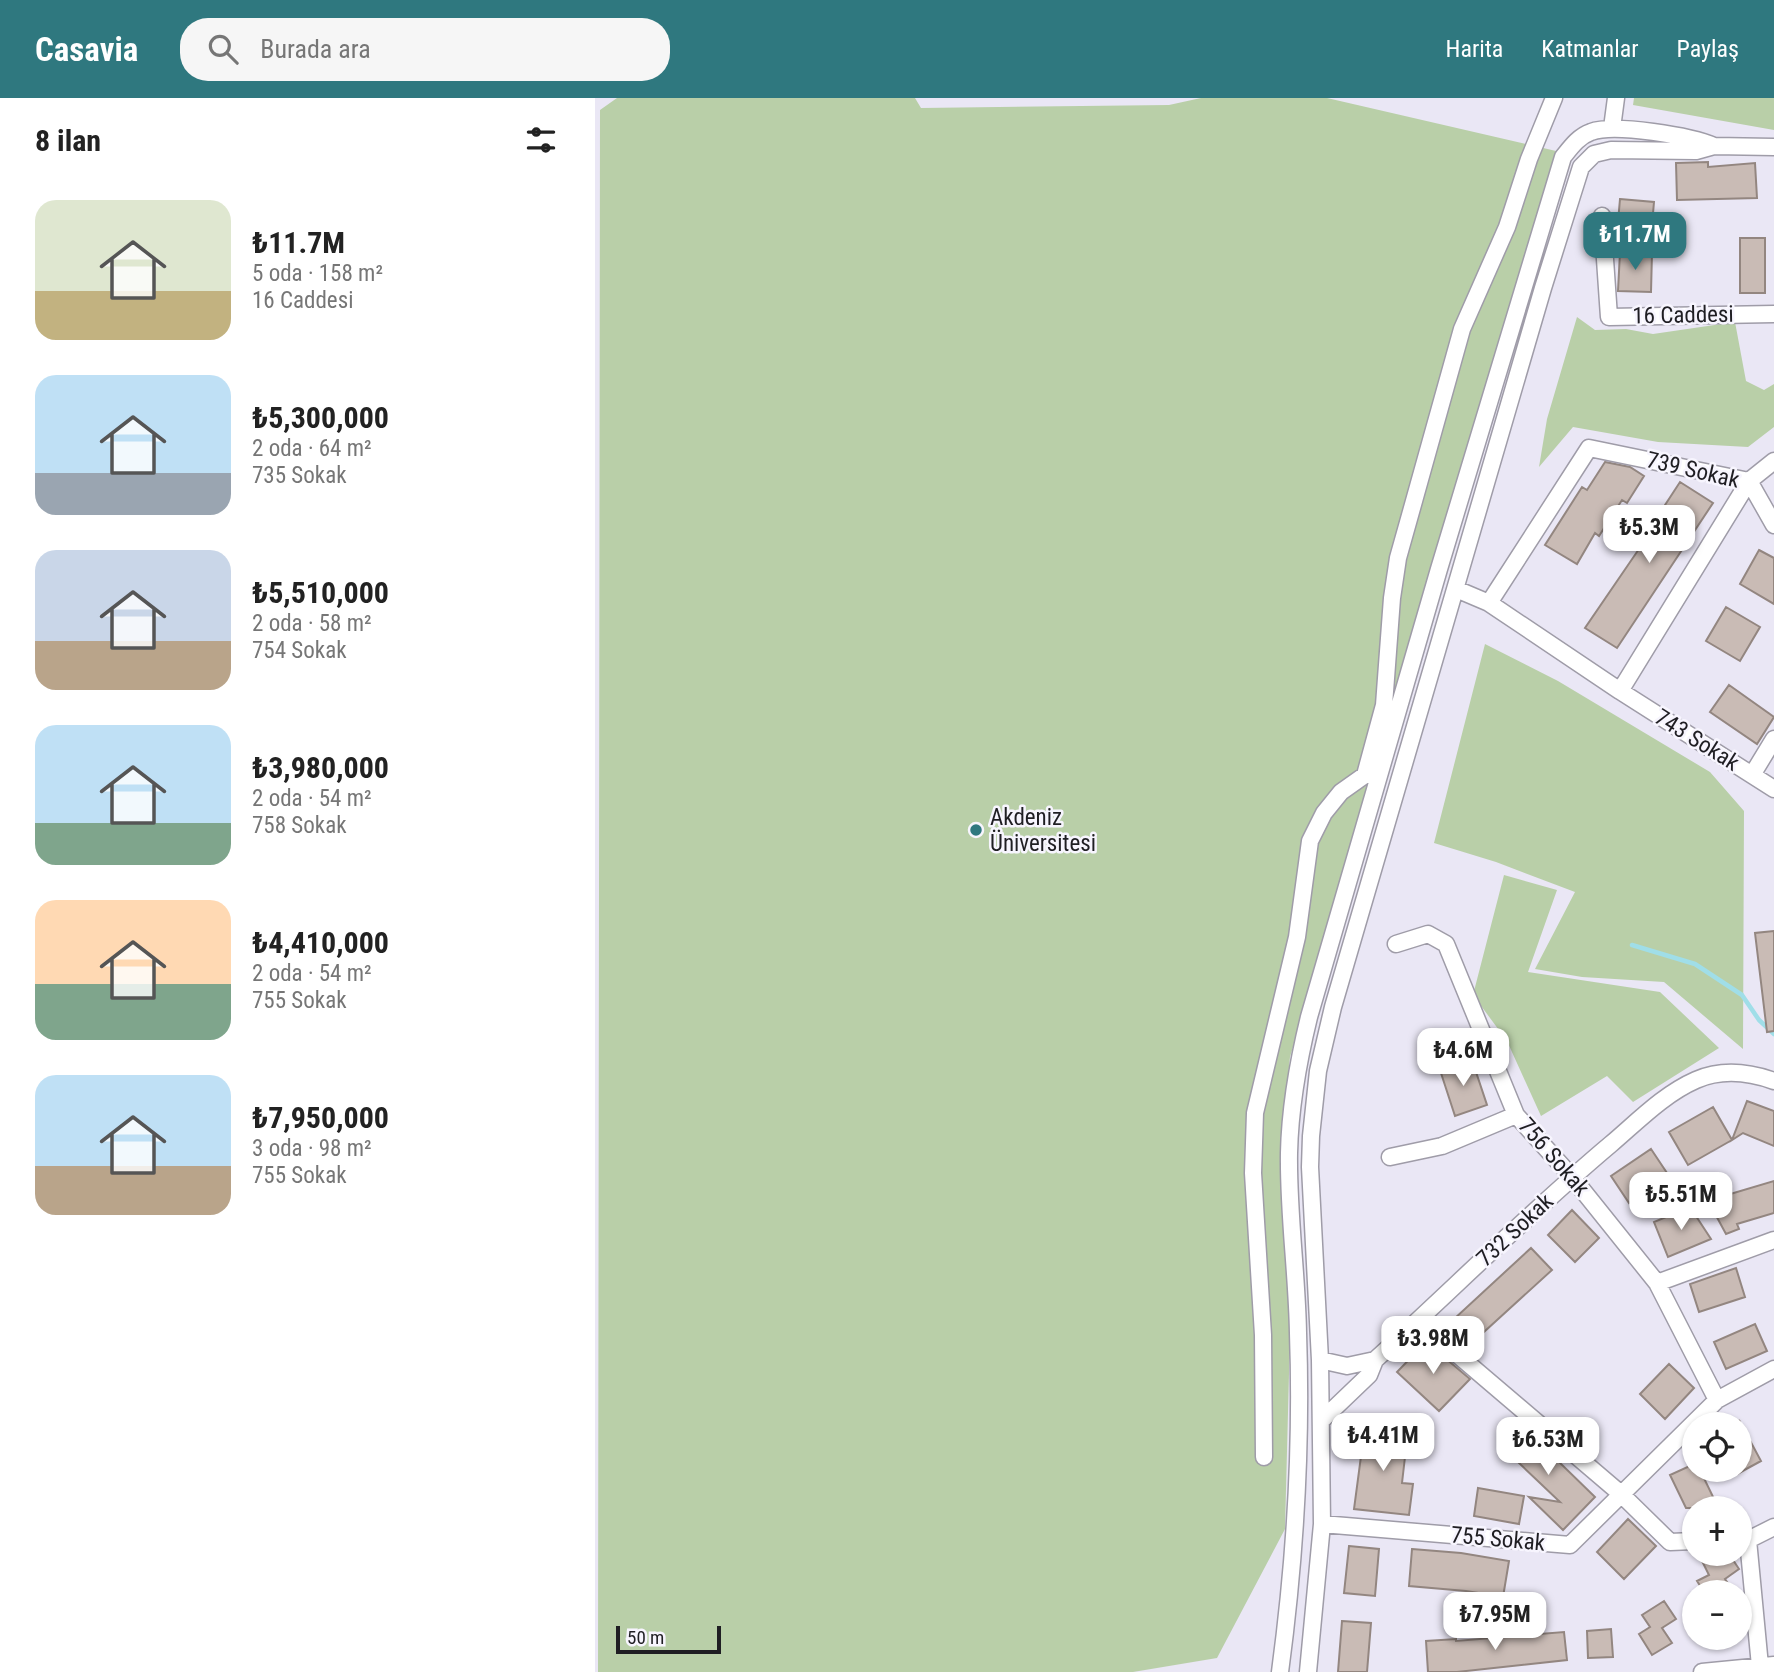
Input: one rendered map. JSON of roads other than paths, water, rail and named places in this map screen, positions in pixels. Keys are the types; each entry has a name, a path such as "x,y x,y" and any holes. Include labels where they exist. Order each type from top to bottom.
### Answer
{"street":[{"path":"1264,1457 1263,1335 1253,1173 1255,1113 1297,937 1310,841 1324,813 1341,792 1365,775 1384,705 1392,598 1398,558 1462,330 1507,227 1529,159 1555,98"},
{"path":"1612,128 1616,98"},
{"path":"1280,1672 1299,1454 1299,1333 1289,1155 1300,1053 1439,569 1563,157 1592,131 1612,128 1698,139 1714,146"},
{"path":"1308,1672 1322,1524 1320,1360 1310,1167 1313,1104 1318,1071 1333,1007 1543,288 1581,167 1602,150 1696,151 1714,146 1774,148"},
{"name":"16 Caddesi","path":"1602,216 1609,317 1774,314"},
{"name":"739 Sokak","path":"1489,603 1589,448 1749,481 1774,525"},
{"path":"1620,691 1749,481 1774,461"},
{"name":"743 Sokak","path":"1457,589 1489,603 1774,789"},
{"path":"1752,775 1774,739"},
{"name":"756 Sokak","path":"1396,944 1428,934 1447,944 1516,1115 1572,1177 1657,1283 1717,1400"},
{"name":"732 Sokak","path":"1322,1420 1369,1375 1375,1360 1572,1177 1676,1090 1699,1078 1718,1074 1756,1075 1774,1081"},
{"path":"1390,1157 1442,1146 1516,1115"},
{"path":"1657,1283 1774,1240"},
{"path":"1418,1321 1621,1494 1670,1542 1682,1542"},
{"path":"1320,1360 1347,1366 1375,1360"},
{"name":"755 Sokak","path":"1322,1524 1570,1545 1717,1400 1774,1368"},
{"path":"1752,1537 1774,1527"},
{"path":"1702,1672 1767,1665 1749,1566"}],"waterway":[{"path":"1632,945 1695,964 1742,995 1759,1020 1774,1034"}],"place":[{"name":"Akdeniz Üniversitesi","path":"976,830"}]}
